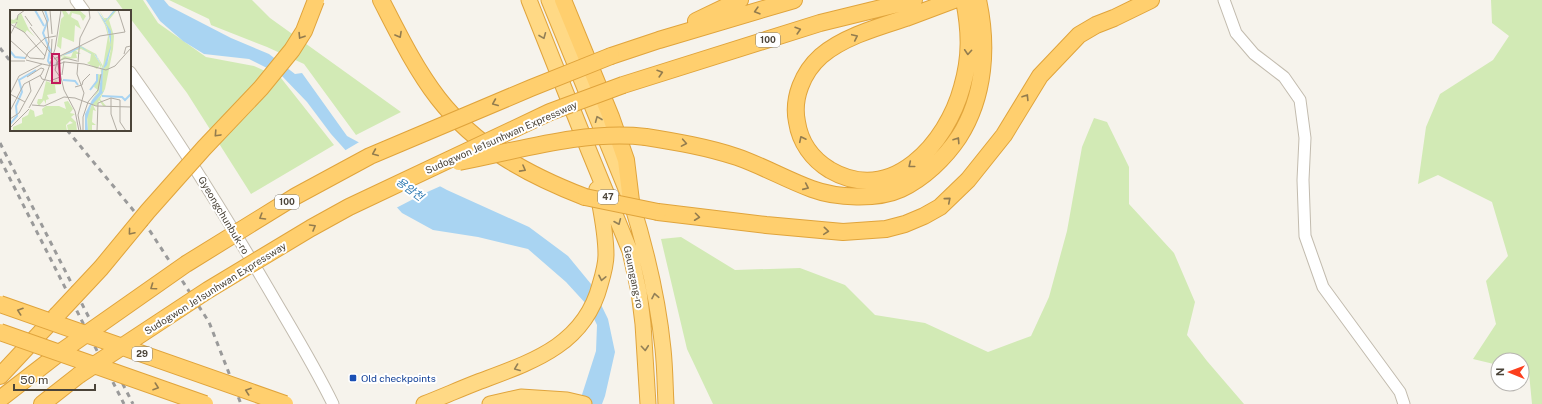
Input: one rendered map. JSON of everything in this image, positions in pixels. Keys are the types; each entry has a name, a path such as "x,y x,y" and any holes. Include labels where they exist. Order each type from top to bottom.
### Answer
{"highway":[{"path":"0,376 100,268 148,211 270,77 292,50 304,31 316,0"},
{"path":"381,0 424,78 438,98 460,123 500,156 523,170 585,197 658,212 766,225 843,232 886,229 918,219 940,207 968,180 1004,135 1040,76 1079,35 1096,25 1151,0"},
{"name":"Geumgang-ro","path":"529,0 630,251 643,324 648,404"},
{"name":"Geumgang-ro","path":"549,0 631,201 651,276 657,307 663,348 666,404"},
{"path":"563,0 626,160 631,201"},
{"path":"659,40 740,0"},
{"name":"100","path":"0,399 62,351 186,264 296,196 370,156 611,56 659,40 794,0"},
{"name":"Sudogwon Je1sunhwan Expressway","path":"42,404 80,375 208,290 311,228 363,200 550,112 623,85 820,24 914,0"},
{"path":"954,0 855,36 821,56 811,66 800,86 796,100 795,115 799,135 814,157 824,166 837,174 854,180 869,180 890,177 904,171 922,156 946,127 954,111 963,86 968,58 972,6"},
{"path":"432,168 537,146 575,140 625,136 646,137 687,143 712,149 737,157 813,190 853,196 872,196 900,190 928,171 952,147 964,129 973,109 983,62 984,42 972,6"},
{"path":"424,404 472,384 530,363 555,349 589,315 597,299 606,256 604,226 589,150"},
{"name":"29","path":"0,304 285,404"},
{"path":"0,332 205,404"},
{"path":"490,404 521,398 566,400 584,404"}],"street":[{"path":"76,0 83,10"},
{"path":"1224,0 1236,33 1254,54 1284,77 1300,100 1305,138 1303,180 1305,236 1323,287 1400,392 1404,404"},
{"name":"Gyeongchunbuk-ro","path":"131,73 167,123 230,223 333,404"}],"green space":[{"path":"116,0 143,0 158,23 206,57 254,66 281,78 334,145 251,194 187,93 131,19 131,10 123,10"},
{"path":"169,0 252,0 270,18 401,112 356,135 304,64 267,47 211,25 209,19"},
{"path":"1491,0 1542,0 1542,404 1532,404 1530,383 1530,352 1490,352 1490,363 1473,359 1496,324 1486,281 1508,256 1492,202 1438,175 1418,184 1426,127 1440,94 1493,60 1509,36 1492,23"},
{"path":"1094,118 1107,122 1129,167 1129,204 1174,253 1195,302 1187,335 1244,404 713,404 687,349 661,239 681,237 735,270 800,268 845,285 875,315 925,323 988,352 1031,336 1049,297 1067,231 1082,147"}],"water":[{"name":"용암천","path":"146,0 164,0 169,6 231,38 269,54 295,74 302,73 347,136 447,190 529,227 568,256 591,284 608,319 615,352 602,404 579,404 596,351 597,325 588,306 566,282 528,249 478,237 433,230 402,213 331,134 307,102 281,75 249,59 204,54 183,41 160,21"}],"pier":[{"path":"361,141 443,185 396,208 344,151"}],"railway":[{"path":"0,48 10,61"},
{"path":"68,131 148,228 209,322 241,404"},
{"path":"0,143 133,404"},
{"path":"0,159 124,404"}],"place":[{"name":"Old checkpoints","path":"353,378"}]}
